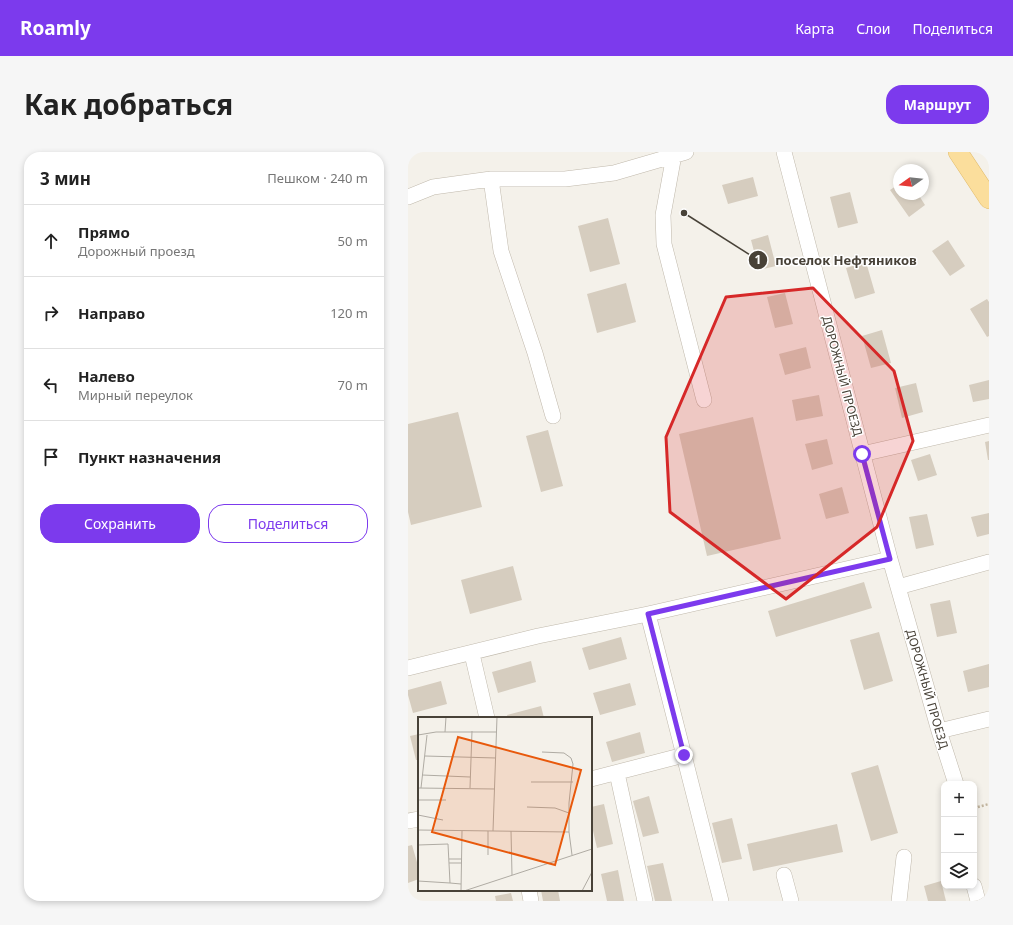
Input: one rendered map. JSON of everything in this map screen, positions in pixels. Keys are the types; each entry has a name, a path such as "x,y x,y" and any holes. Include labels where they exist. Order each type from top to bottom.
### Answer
{"main road":[{"path":"958,152 989,199"}],"street":[{"name":"ДОРОЖНЫЙ ПРОЕЗД","path":"784,152 890,559 939,731 955,781"},
{"path":"408,196 433,187 491,179 565,179 614,172 680,154"},
{"path":"680,154 663,215 664,244 704,400"},
{"path":"491,179 500,250 535,353 553,416"},
{"path":"862,454 989,425"},
{"path":"408,668 472,654 538,636 648,614 890,559"},
{"path":"898,587 989,562"},
{"path":"648,614 721,901"},
{"path":"472,654 488,717"},
{"path":"939,731 989,719"},
{"path":"592,779 684,755"},
{"path":"617,773 645,901"},
{"path":"408,821 418,819"},
{"path":"899,901 904,857"},
{"path":"784,875 791,901"},
{"path":"975,889 978,901"},
{"path":"529,891 532,901"}],"path":[{"path":"977,807 989,804"}],"highlighted area":[{"path":"813,288 894,371 913,441 877,527 786,599 670,512 666,437 726,297"}],"building":[{"path":"753,177 758,196 728,204 722,185"},
{"path":"850,192 858,223 838,228 830,197"},
{"path":"897,200 922,200 925,205 909,217"},
{"path":"608,218 620,264 590,272 578,226"},
{"path":"768,235 776,266 759,270 751,240"},
{"path":"948,240 965,266 950,276 932,251"},
{"path":"866,262 875,293 855,299 846,268"},
{"path":"626,283 636,322 597,333 587,294"},
{"path":"785,293 793,324 775,328 767,297"},
{"path":"987,299 989,302 989,336 987,337 970,309"},
{"path":"882,330 891,363 871,368 862,336"},
{"path":"806,347 811,368 785,375 779,354"},
{"path":"989,380 989,399 973,402 969,385"},
{"path":"916,383 923,412 902,418 895,388"},
{"path":"819,395 823,416 796,421 792,400"},
{"path":"458,412 482,507 411,525 408,512 408,424"},
{"path":"753,417 781,539 707,556 679,434"},
{"path":"548,430 563,486 541,492 526,436"},
{"path":"827,439 833,464 812,470 805,444"},
{"path":"989,441 989,460 988,460 985,442"},
{"path":"930,454 937,475 918,481 911,460"},
{"path":"842,487 849,513 826,519 819,494"},
{"path":"989,513 989,534 977,537 971,517"},
{"path":"927,514 934,545 916,549 909,517"},
{"path":"513,566 522,600 470,614 461,580"},
{"path":"864,582 872,608 776,637 768,611"},
{"path":"950,600 957,633 937,637 930,604"},
{"path":"879,632 893,681 864,690 850,640"},
{"path":"621,637 627,659 589,670 582,648"},
{"path":"531,661 536,682 498,693 492,672"},
{"path":"989,664 989,687 968,692 963,671"},
{"path":"441,681 447,704 413,713 408,690"},
{"path":"630,683 636,705 600,715 593,693"},
{"path":"541,706 544,717 508,717 507,715"},
{"path":"640,732 645,753 612,762 606,742"},
{"path":"418,734 418,760 416,760 410,736"},
{"path":"878,765 898,833 871,841 851,773"},
{"path":"649,796 659,833 643,837 633,801"},
{"path":"604,804 613,844 597,848 592,826 592,807"},
{"path":"732,818 742,859 722,863 712,823"},
{"path":"837,824 843,852 753,871 747,844"},
{"path":"412,845 418,866 418,879 408,883 408,846"},
{"path":"663,863 672,901 655,901 647,866"},
{"path":"618,870 624,901 607,901 601,874"},
{"path":"941,881 941,889 943,889 946,901 928,901 924,886"},
{"path":"541,891 558,891 560,901 543,901"},
{"path":"511,893 513,901 496,901 495,896"}],"place":[{"name":"поселок Нефтяников","path":"684,213"}],"route":[{"path":"684,755 648,614 890,559 862,454"}]}
